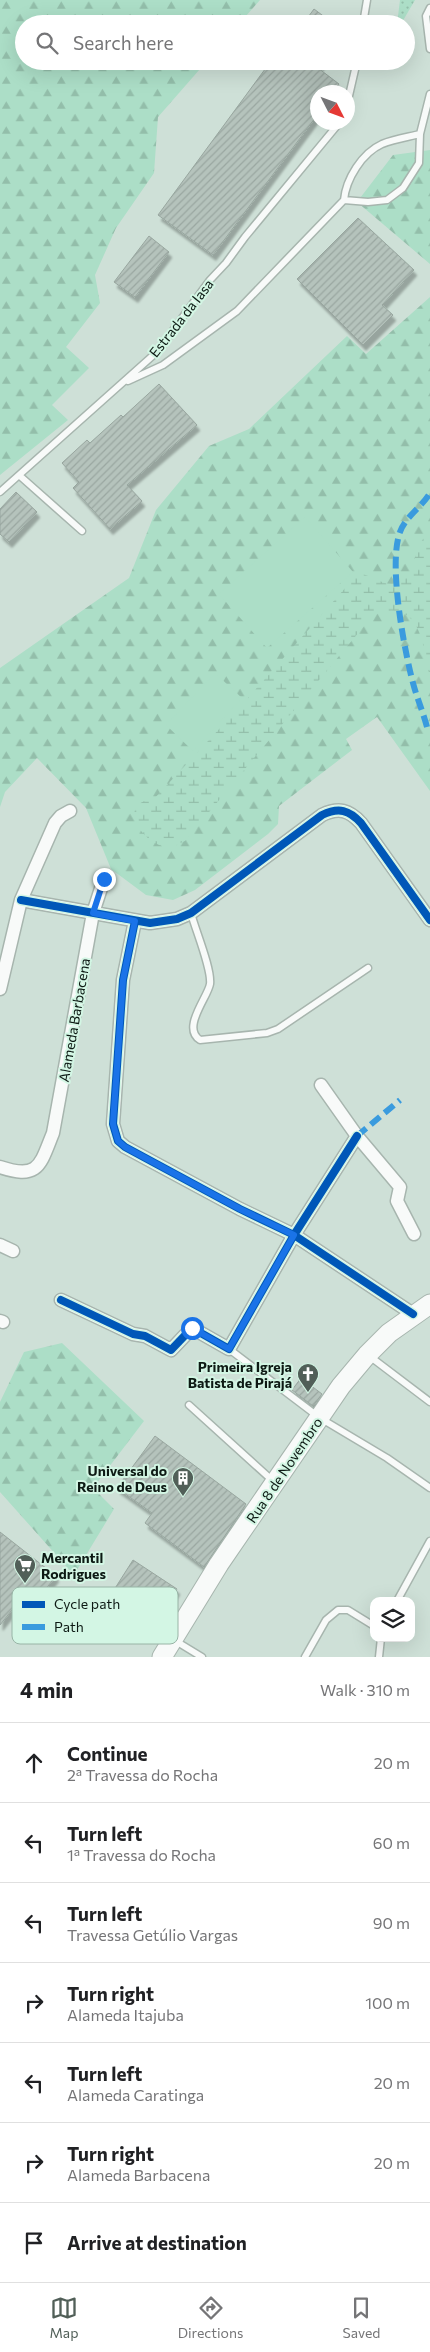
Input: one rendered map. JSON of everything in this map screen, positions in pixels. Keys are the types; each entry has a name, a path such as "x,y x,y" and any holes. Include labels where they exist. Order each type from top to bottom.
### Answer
{"main road":[{"name":"Rua 8 de Novembro","path":"178,1631 219,1564 342,1386 367,1355 389,1333 413,1314 430,1304"},
{"name":"Rua 8 de Novembro","path":"162,1657 170,1644"}],"street":[{"path":"21,900 150,923 177,919 191,913 322,815 331,811 342,810 350,812 362,823 430,920"},
{"path":"0,989 21,900 55,823 61,816 70,811"},
{"name":"Alameda Barbacena","path":"0,1168 23,1173 30,1171 42,1160 53,1133 93,913 104,879"},
{"path":"135,921 123,980 113,1124 118,1141 125,1147 240,1209 294,1235 413,1314"},
{"path":"321,1085 357,1136 400,1187 397,1201 414,1234"},
{"path":"61,1300 133,1334 145,1336 171,1350 192,1328 229,1349 294,1235 357,1136"},
{"path":"0,1246 13,1251"}],"lane":[{"path":"364,15 367,0"},
{"path":"430,8 426,16 430,49"},
{"path":"351,85 355,70"},
{"path":"344,200 368,202 387,200 403,188 419,163 420,134 430,94"},
{"name":"Estrada da Iasa","path":"0,492 158,351 210,280 226,263 333,130"},
{"path":"121,384 163,365 237,311 344,200 346,187 357,168 368,155 382,144 420,134"},
{"path":"20,476 82,532"},
{"path":"191,913 210,977 207,993 196,1011 194,1032 200,1040 267,1033 278,1029 368,968"},
{"path":"229,1349 320,1418 387,1458 430,1488"},
{"path":"367,1355 430,1402"},
{"path":"189,1405 276,1483"},
{"path":"399,1597 430,1541"},
{"path":"305,1657 326,1620 338,1610 348,1610 370,1624"},
{"path":"178,1642 202,1657"},
{"path":"379,1657 381,1642"}],"green space":[{"path":"0,0 260,0 247,15 15,15 15,70 199,70 158,117 154,173 116,228 95,275 100,303 66,347 89,368 52,405 68,420 0,475"},
{"path":"400,0 415,0 406,15 398,15"},
{"path":"430,150 430,264 357,202 393,155"},
{"path":"430,297 430,791 377,717 346,739 352,750 279,806 278,824 268,834 195,890 173,900 146,895 111,869 86,808 37,758 5,792 0,807 0,668 129,578 156,510 209,446 249,429 347,336 366,354"},
{"path":"305,517 353,572 267,648 219,594"},
{"path":"430,532 430,676 421,638 417,627 410,618 401,612 390,611 374,614 185,841 175,846 163,846 153,842 145,835 138,826 135,809 141,803 153,800 249,697 354,578 362,574 388,584 400,582 410,570 424,537"},
{"path":"215,673 242,698 193,751 166,725"},
{"path":"62,1343 144,1421 93,1488 114,1509 74,1575 0,1492 0,1402 24,1352"}],"building":[{"path":"314,9 322,15 310,15"},
{"path":"264,70 321,70 339,84 310,85 310,125 213,255 158,215"},
{"path":"358,218 414,270 382,305 393,315 363,345 297,279"},
{"path":"149,236 169,252 135,297 114,282"},
{"path":"159,384 197,425 127,485 142,501 110,529 73,488 79,482 62,463 87,440 90,443 121,415 123,417"},
{"path":"16,492 37,512 9,542 0,534 0,509"},
{"name":"Primeira Igreja Batista de Pirajá","path":"301,1378 322,1394 313,1406 292,1390"},
{"name":"Universal do Reino de Deus","path":"155,1436 246,1504 204,1567 145,1523 152,1513 117,1488"},
{"name":"Mercantil Rodrigues","path":"0,1532 56,1576 47,1587 12,1587 12,1610 0,1625"},
{"path":"133,1560 174,1587 116,1587"}],"marked path":[{"path":"427,727 405,650 396,585 396,564 397,546 402,527 430,493"},
{"path":"357,1136 400,1100"}],"cycle path":[{"path":"21,900 150,923 177,919 191,913 322,815 334,811 343,811 352,815 361,823 430,920"},
{"path":"135,921 123,980 113,1124 118,1141 125,1147 240,1209 294,1235 413,1314"},
{"path":"61,1300 133,1334 145,1336 171,1350 192,1328 229,1349 294,1235 357,1136"}],"place":[{"name":"Primeira Igreja Batista de Pirajá","path":"308,1393"},
{"name":"Universal do Reino de Deus","path":"183,1497"},
{"name":"Mercantil Rodrigues","path":"25,1584"}],"route":[{"path":"104,879 93,913 135,921 123,980 113,1124 118,1141 125,1147 240,1209 294,1235 229,1349 192,1328"}]}
